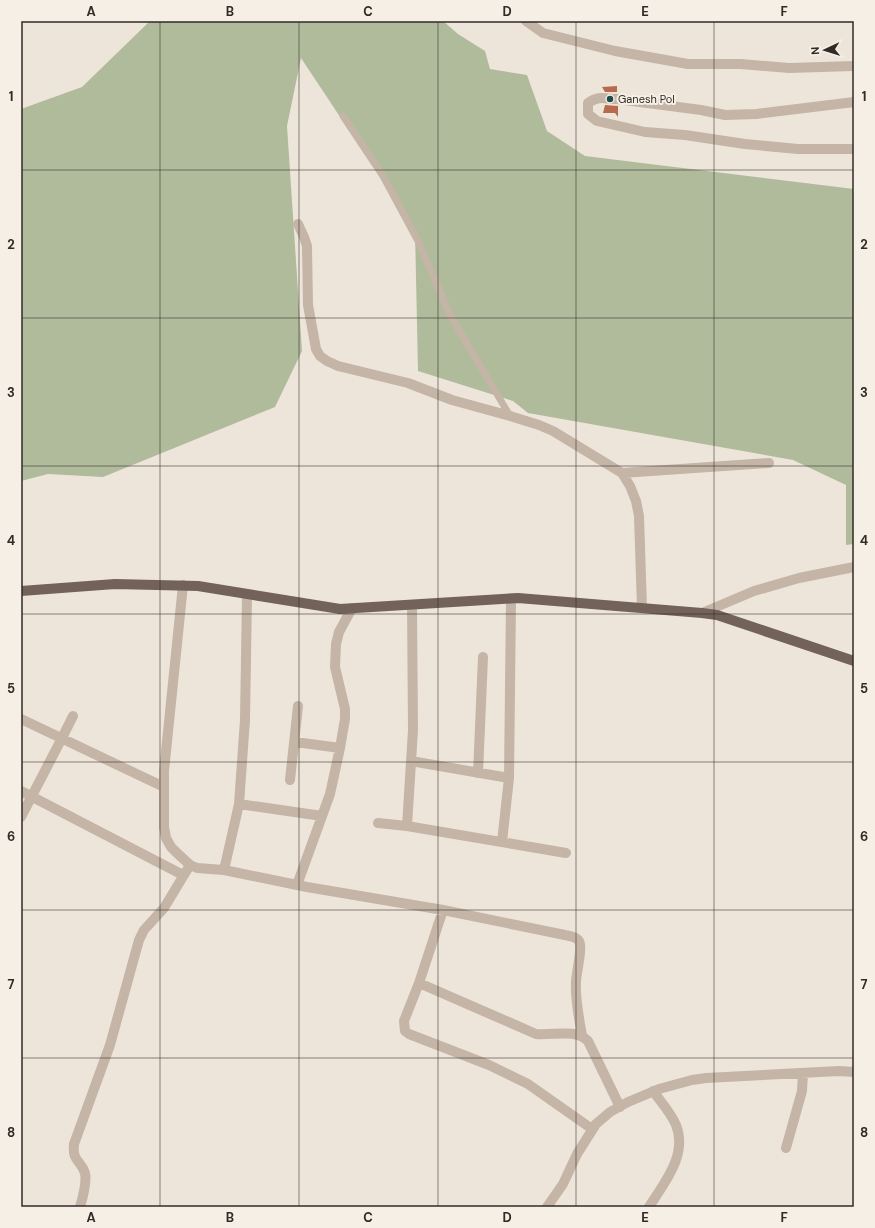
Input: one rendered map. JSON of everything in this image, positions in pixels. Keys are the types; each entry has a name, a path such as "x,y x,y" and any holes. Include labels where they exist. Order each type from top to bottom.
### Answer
{"main road":[{"path":"21,591 115,584 183,585 198,586 340,609 511,599 702,613 717,615 854,661"}],"street":[{"path":"526,21 543,33 615,51 688,64 741,64 789,68 854,66"},
{"path":"854,102 756,114 725,115 694,109 602,97 593,99 588,103 588,114 597,121 645,132 685,135 745,144 798,149 854,149"},
{"path":"298,224 307,246 308,304 310,324 316,349 320,356 338,366 408,383 452,400 539,425 553,431 622,474 630,486 636,501 639,516 642,608"},
{"path":"622,474 769,462"},
{"path":"702,613 754,591 798,578 854,567"},
{"path":"183,585 166,751 164,787 164,827 166,838 170,847 190,865 197,868 224,870 443,910 578,939 580,948 576,996 582,1035"},
{"path":"224,870 239,804 245,720 247,595"},
{"path":"502,842 509,778 511,599"},
{"path":"407,826 413,700 412,605"},
{"path":"297,884 330,794 340,748 345,719 345,709 337,677 335,650 339,632 352,608"},
{"path":"478,773 483,657"},
{"path":"290,780 298,706"},
{"path":"21,817 73,716"},
{"path":"21,719 164,787"},
{"path":"294,742 340,748"},
{"path":"411,761 509,778"},
{"path":"21,791 183,876"},
{"path":"239,804 322,816"},
{"path":"378,822 566,853"},
{"path":"80,1207 85,1178 84,1172 74,1156 74,1144 110,1045 138,940 144,930 164,908 190,865"},
{"path":"443,910 419,983 404,1021 405,1031 409,1034 489,1065 528,1084 592,1129"},
{"path":"419,983 536,1034 546,1035 574,1033 582,1035 588,1041 620,1107"},
{"path":"547,1207 563,1184 577,1154 596,1124 610,1112 653,1091 675,1084 706,1078 839,1071 854,1072"},
{"path":"786,1148 802,1091 803,1073"},
{"path":"648,1207 670,1173 680,1150 680,1141 675,1124 653,1091"}],"lane":[{"path":"343,116 383,176 418,241 450,315 510,416"}],"green space":[{"path":"150,21 443,21 458,34 485,51 490,69 527,75 547,131 585,156 854,189 854,544 846,545 846,485 793,460 528,413 513,401 418,371 415,230 301,58 287,126 302,351 275,407 103,477 48,474 21,481 21,109 82,87"}],"building":[{"path":"617,86 617,92 605,92 602,87"},
{"path":"605,105 618,106 618,117 615,113 603,113"}],"place":[{"name":"Ganesh Pol","path":"610,99"}]}
